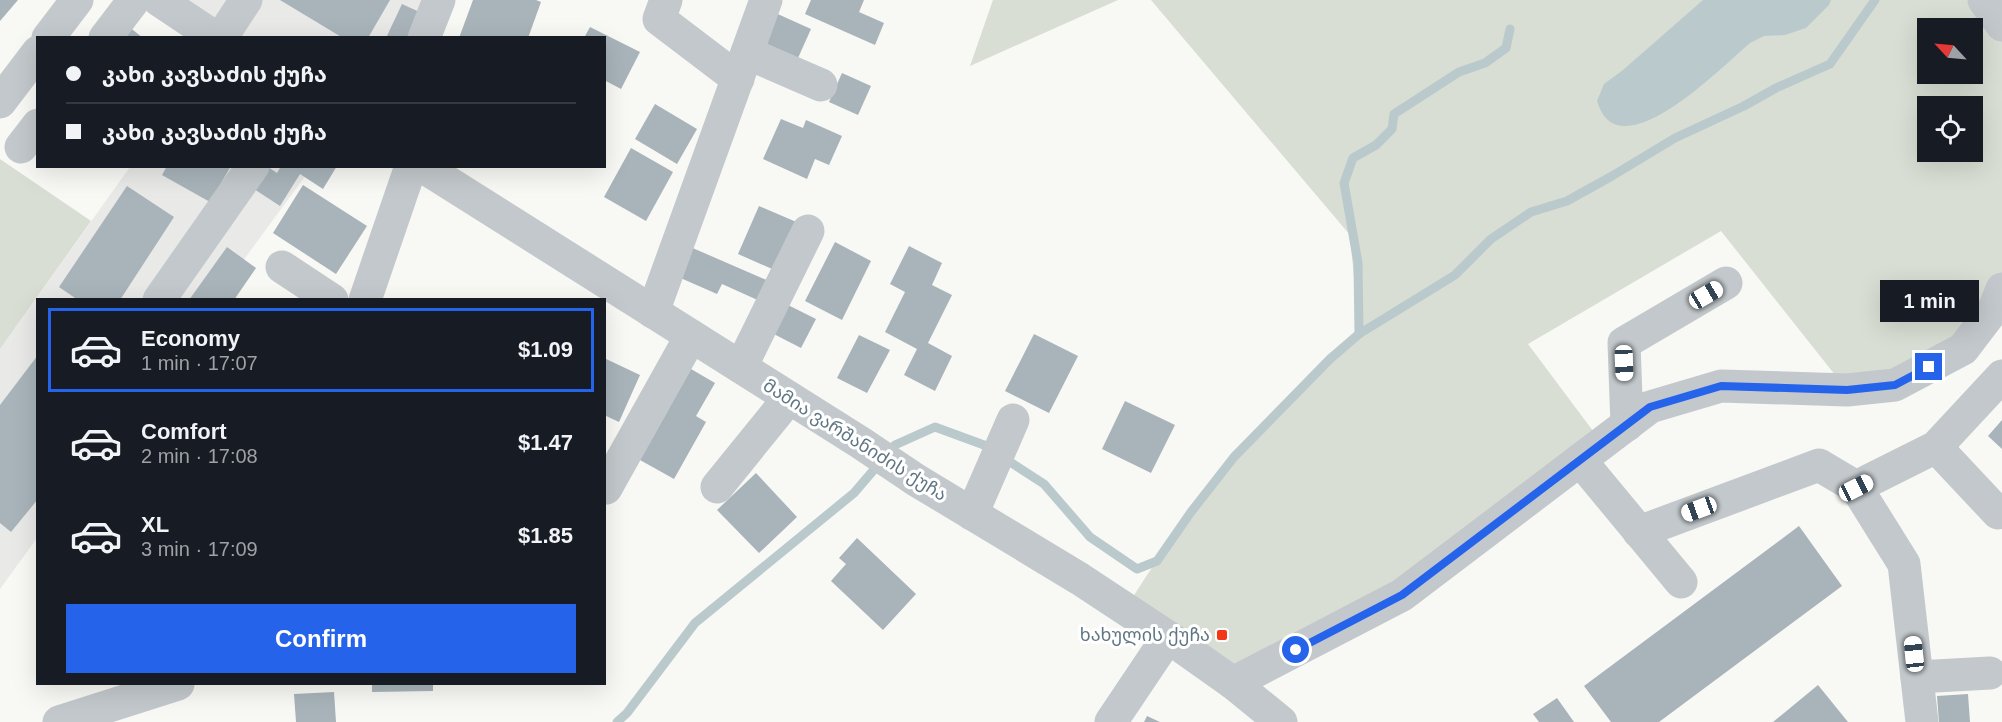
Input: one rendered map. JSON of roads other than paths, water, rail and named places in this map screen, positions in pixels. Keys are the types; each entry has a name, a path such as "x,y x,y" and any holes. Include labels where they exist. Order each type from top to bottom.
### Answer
{"street":[{"path":"49,36 76,0"},
{"path":"107,36 134,0"},
{"path":"159,0 213,36"},
{"path":"222,36 246,0"},
{"path":"425,36 439,0"},
{"path":"666,0 659,19 742,66 821,85"},
{"path":"654,312 766,0"},
{"path":"1984,0 2002,25"},
{"path":"0,102 36,55"},
{"path":"160,298 252,168"},
{"path":"366,298 410,168"},
{"name":"მამია ვარშანიძის ქუჩა","path":"425,168 916,480 1080,579 1233,683 1281,722"},
{"path":"741,367 808,231"},
{"path":"282,267 329,298"},
{"path":"1627,425 1623,343 1726,283"},
{"path":"1233,683 1402,595 1650,407 1721,386 1847,390 1895,385 1964,349 2000,302"},
{"path":"606,488 691,336"},
{"path":"1856,488 1936,447 2002,376"},
{"path":"717,487 789,398"},
{"path":"972,514 1010,428"},
{"path":"1936,447 1998,513"},
{"path":"1580,460 1681,582"},
{"path":"1639,532 1819,465 1856,488 1904,564 1922,722"},
{"path":"1111,722 1168,637"},
{"path":"1917,676 1990,673"},
{"path":"60,722 175,685"}],"waterway":[{"path":"1004,458 1044,484 1090,537 1137,569 1157,561 1191,512 1234,457 1330,359 1359,334 1455,275 1491,239 1531,212 1567,201 1675,138 1830,64 1875,0"},
{"path":"1359,334 1358,263 1344,183 1353,158 1376,145 1392,129 1394,114 1459,72 1485,63 1506,48 1510,29"},
{"path":"617,722 627,713 695,623 854,493 895,445 935,427 992,450"}],"place":[{"name":"ხახულის ქუჩა","path":"1222,635"}]}
